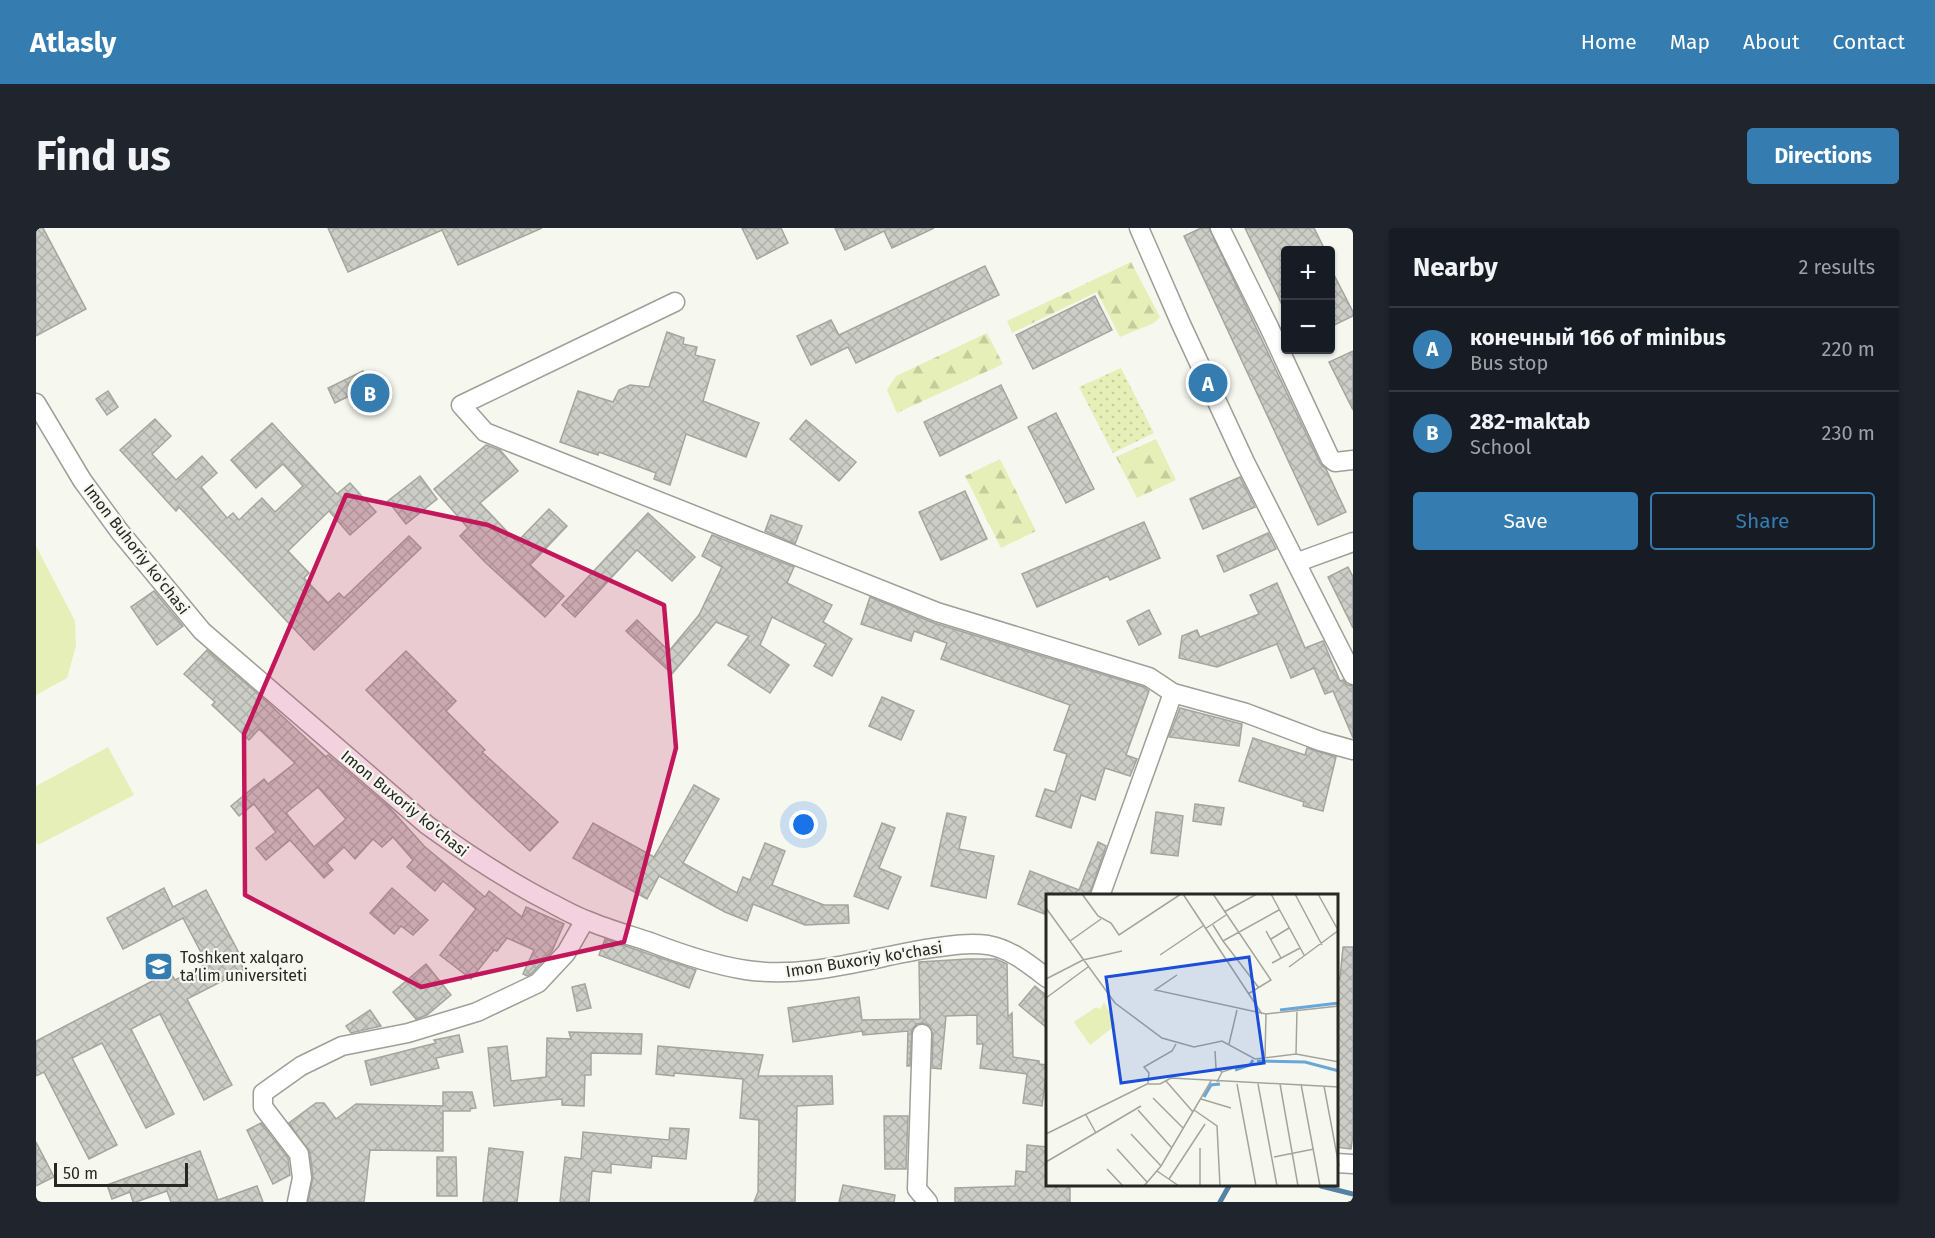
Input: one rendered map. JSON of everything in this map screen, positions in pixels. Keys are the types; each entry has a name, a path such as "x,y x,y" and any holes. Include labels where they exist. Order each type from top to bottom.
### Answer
{"street":[{"path":"1139,228 1245,462 1298,562 1353,675"},
{"path":"1221,228 1330,459 1335,462 1353,460"},
{"path":"675,302 461,405 485,432 937,612 1149,677 1173,693 1246,713 1320,741 1353,750"},
{"name":"Imon Buhoriy ko'chasi","path":"36,403 82,480 120,532 202,631"},
{"path":"1298,562 1353,542"},
{"name":"Imon Buxoriy ko'chasi","path":"202,631 427,825 504,877 585,920 695,958 746,970 801,972 958,944 974,944 1003,950 1025,961 1046,977"},
{"path":"1101,894 1173,693"},
{"path":"297,1202 302,1178 299,1154 263,1107 263,1093 301,1066 342,1046 408,1033 477,1012 538,983 566,953 585,920"},
{"path":"922,1034 917,1188 928,1202"},
{"path":"1338,1163 1353,1164"}],"highlighted area":[{"path":"346,495 488,525 664,605 676,748 624,942 421,987 245,895 244,734"}],"green space":[{"path":"1131,262 1160,317 1154,323 1120,337 1097,292 1012,333 1007,321"},
{"path":"987,333 1003,364 897,413 887,390 896,376"},
{"path":"1121,368 1154,433 1113,453 1079,387"},
{"path":"1156,439 1176,480 1137,498 1116,457"},
{"path":"1000,459 1036,531 1001,548 965,476"},
{"path":"36,546 75,621 76,646 67,678 36,695"},
{"path":"108,747 134,795 38,845 36,841 36,786"}],"building":[{"path":"36,228 43,228 86,309 36,336"},
{"path":"328,228 542,228 458,265 442,230 348,272"},
{"path":"742,228 781,228 788,243 757,259"},
{"path":"835,228 934,228 892,248 884,231 845,250"},
{"path":"1201,228 1209,228 1320,463 1326,469 1346,512 1318,525 1184,236"},
{"path":"1245,228 1314,228 1323,246 1281,246 1281,303"},
{"path":"985,266 999,295 856,363 848,347 811,365 797,336 831,320 839,335"},
{"path":"1335,277 1353,312 1353,316 1335,325"},
{"path":"1095,296 1112,330 1033,369 1016,335"},
{"path":"667,332 684,338 683,344 697,347 695,355 715,360 703,401 759,423 746,457 686,434 670,485 654,479 656,473 599,452 598,455 560,442 578,391 613,402 619,390 630,385 649,387"},
{"path":"1353,351 1353,410 1329,362"},
{"path":"363,371 370,386 335,403 328,388"},
{"path":"1001,385 1017,418 940,456 924,422"},
{"path":"108,391 118,407 107,415 96,399"},
{"path":"1056,413 1094,489 1066,503 1028,427"},
{"path":"155,419 171,436 152,454 176,480 202,456 217,473 201,487 227,518 233,513 239,520 262,498 275,512 303,486 283,464 256,488 231,460 272,423 337,494 350,483 376,512 350,535 329,511 288,551 309,573 304,578 328,603 339,593 344,598 409,536 421,548 314,650 179,507 176,511 120,450"},
{"path":"806,420 856,462 839,481 790,439"},
{"path":"486,445 500,450 518,471 480,503 517,542 549,509 567,526 530,565 564,596 545,617 460,536 468,528 434,489"},
{"path":"420,476 437,499 406,524 388,501"},
{"path":"1240,477 1255,507 1203,529 1190,499"},
{"path":"965,491 987,539 941,560 919,512"},
{"path":"648,513 695,557 672,581 637,550 575,617 562,605"},
{"path":"771,515 802,526 795,544 765,531"},
{"path":"1144,522 1160,558 1110,580 1108,576 1037,607 1022,574"},
{"path":"1268,533 1276,549 1224,572 1217,556"},
{"path":"712,535 794,567 787,583 832,605 823,622 852,639 832,676 814,666 826,644 772,617 760,645 789,665 770,693 728,665 749,636 716,622 672,674 626,631 637,620 669,651 699,615 722,567 702,556"},
{"path":"1348,567 1353,577 1353,628 1328,577"},
{"path":"1277,583 1305,648 1323,641 1340,681 1343,680 1347,685 1353,686 1353,738 1333,691 1325,694 1314,668 1291,678 1277,644 1217,667 1179,658 1182,636 1197,630 1200,637 1259,614 1250,595"},
{"path":"154,591 183,626 157,645 131,607"},
{"path":"870,597 934,623 1144,687 1149,691 1126,755 1137,759 1130,776 1105,768 1095,800 1081,795 1071,828 1036,816 1045,789 1055,792 1067,754 1054,750 1070,705 941,659 947,643 914,631 911,641 861,624"},
{"path":"1149,610 1161,634 1139,645 1127,621"},
{"path":"207,650 326,757 328,755 390,808 424,846 485,897 489,891 522,917 526,907 564,924 552,951 527,976 523,974 534,950 507,938 497,951 494,950 471,979 440,955 476,909 443,881 435,891 407,867 413,860 393,837 382,847 373,839 355,859 344,847 327,863 333,870 324,878 290,840 266,860 256,848 276,832 254,804 239,816 231,806 264,779 268,784 295,763 259,729 249,740 212,705 215,702 184,674","holes":["318,787 346,819 314,847 286,813"]},
{"path":"406,651 456,701 446,711 485,750 482,752 558,822 530,851 473,798 366,690"},
{"path":"882,697 914,711 901,740 869,726"},
{"path":"1180,708 1242,724 1239,746 1169,737"},
{"path":"1253,738 1305,755 1307,748 1336,757 1323,811 1303,806 1304,802 1239,781"},
{"path":"694,785 719,799 683,863 737,893 743,877 750,880 765,843 785,851 772,885 824,905 848,905 849,923 805,925 753,904 747,921 725,912 659,876 647,899 573,858 593,823 654,857"},
{"path":"1195,804 1224,808 1221,825 1193,821"},
{"path":"1156,812 1183,816 1178,856 1151,853"},
{"path":"947,813 966,817 959,849 994,856 986,898 931,886"},
{"path":"882,823 895,828 879,868 901,877 888,909 854,896"},
{"path":"1098,842 1106,846 1090,894 1046,894 1046,915 1018,904 1030,871 1079,890"},
{"path":"164,888 173,907 206,890 240,955 237,956 244,970 187,999 232,1085 204,1100 160,1014 131,1029 174,1114 146,1128 102,1043 72,1058 117,1145 89,1159 44,1072 36,1076 36,1041 170,972 175,980 207,964 183,918 123,949 107,918"},
{"path":"392,888 428,920 413,935 401,926 394,934 370,913"},
{"path":"605,939 696,970 689,988 599,955"},
{"path":"1343,947 1353,947 1353,1135 1351,1149 1338,1147 1338,978 1340,978"},
{"path":"996,959 1007,964 1008,1017 1012,1013 1013,1057 1039,1061 1039,1064 1046,1065 1042,1106 1023,1103 1027,1074 980,1068 983,1044 977,1044 977,1015 946,1016 941,1069 932,1068 933,1034 928,1025 923,1023 917,1024 912,1029 910,1066 907,1066 908,1031 863,1035 862,1031 793,1042 788,1008 859,997 862,1020 920,1019 919,962"},
{"path":"426,964 451,995 427,1015 416,1019 393,992"},
{"path":"585,984 591,1008 577,1011 572,987"},
{"path":"1035,986 1046,995 1046,1027 1019,1005"},
{"path":"370,1010 381,1026 351,1033 346,1026"},
{"path":"569,1032 642,1034 641,1054 591,1053 591,1075 585,1075 584,1106 562,1105 562,1099 494,1106 488,1048 507,1046 511,1081 546,1077 547,1038 571,1039"},
{"path":"459,1035 463,1052 436,1058 439,1068 371,1085 365,1061 436,1043 434,1040"},
{"path":"658,1046 763,1055 758,1076 832,1076 833,1104 797,1106 795,1202 754,1202 758,1192 759,1120 740,1118 743,1079 674,1073 674,1076 656,1074"},
{"path":"443,1092 472,1092 476,1108 470,1111 443,1111 443,1151 370,1150 364,1202 308,1202 313,1177 310,1153 289,1123 316,1103 324,1103 336,1119 356,1104 443,1106"},
{"path":"884,1116 908,1116 906,1169 885,1169"},
{"path":"261,1123 288,1158 290,1175 273,1184 247,1130"},
{"path":"670,1128 689,1129 686,1159 652,1156 651,1168 611,1164 611,1173 592,1171 589,1202 560,1202 565,1157 581,1159 583,1132 669,1140"},
{"path":"36,1142 54,1177 36,1186"},
{"path":"1027,1145 1046,1147 1046,1187 1070,1187 1070,1202 955,1202 955,1188 1015,1186 1016,1171 1026,1172"},
{"path":"489,1148 523,1152 517,1202 483,1202"},
{"path":"200,1151 218,1200 257,1186 263,1202 171,1202 167,1191 136,1202 133,1202 130,1192 112,1199 107,1185"},
{"path":"437,1157 456,1157 457,1196 437,1196"},
{"path":"843,1185 895,1195 894,1202 839,1202"}],"waterway":[{"path":"1220,1202 1228,1187"},
{"path":"1325,1187 1353,1194"}],"place":[{"name":"конечный 166 of minibus","path":"1208,383"},
{"name":"282-maktab","path":"370,393"},
{"name":"Toshkent xalqaro ta’lim universiteti","path":"159,966"}]}
